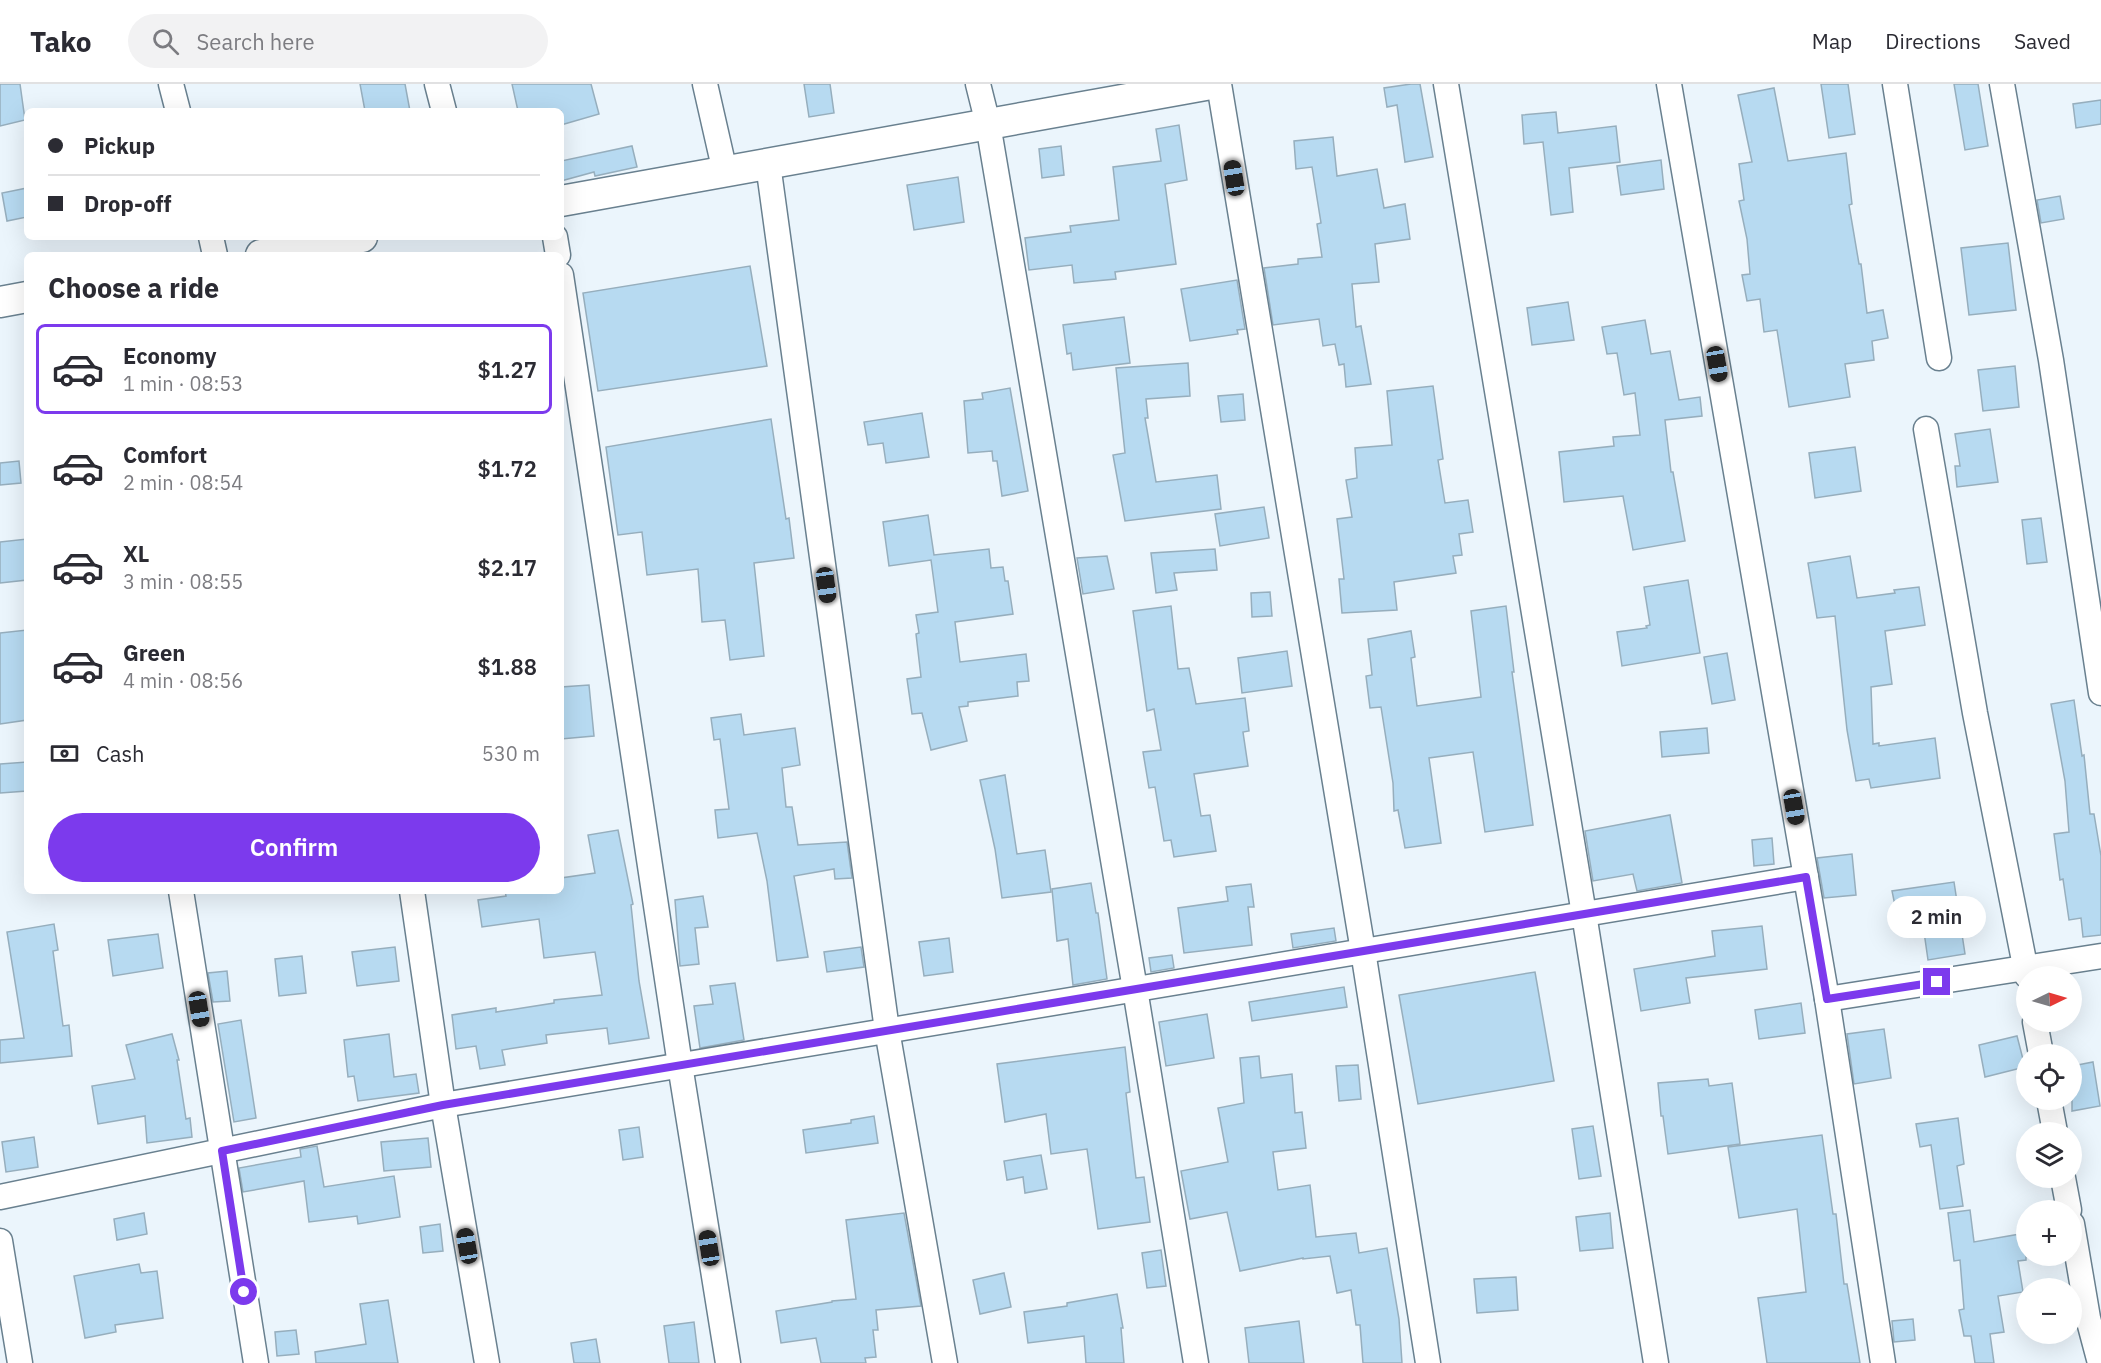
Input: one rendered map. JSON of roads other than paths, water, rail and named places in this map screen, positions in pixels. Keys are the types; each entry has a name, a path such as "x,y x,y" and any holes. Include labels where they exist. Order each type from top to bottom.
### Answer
{"street":[{"path":"171,84 177,108"},
{"path":"437,84 443,108"},
{"path":"705,84 725,172"},
{"path":"978,84 988,124 1196,1363"},
{"path":"564,200 1211,84"},
{"path":"1219,84 1364,951 1428,1363"},
{"path":"1446,84 1656,1363"},
{"path":"1669,84 1827,999 1883,1363"},
{"path":"1895,84 1939,358"},
{"path":"2002,84 2051,360 2101,693"},
{"path":"768,164 887,1030 945,1363"},
{"path":"296,252 320,250 352,240"},
{"path":"564,295 680,1065 728,1363"},
{"path":"0,302 24,298"},
{"path":"1926,429 1974,713 2025,966"},
{"path":"0,1197 443,1105 1806,877"},
{"path":"181,894 256,1363"},
{"path":"412,894 443,1105 487,1363"},
{"path":"2054,966 2101,956"},
{"path":"1827,999 2016,973"},
{"path":"0,1241 20,1363"},
{"path":"2079,1266 2088,1318 2100,1363"}]}
